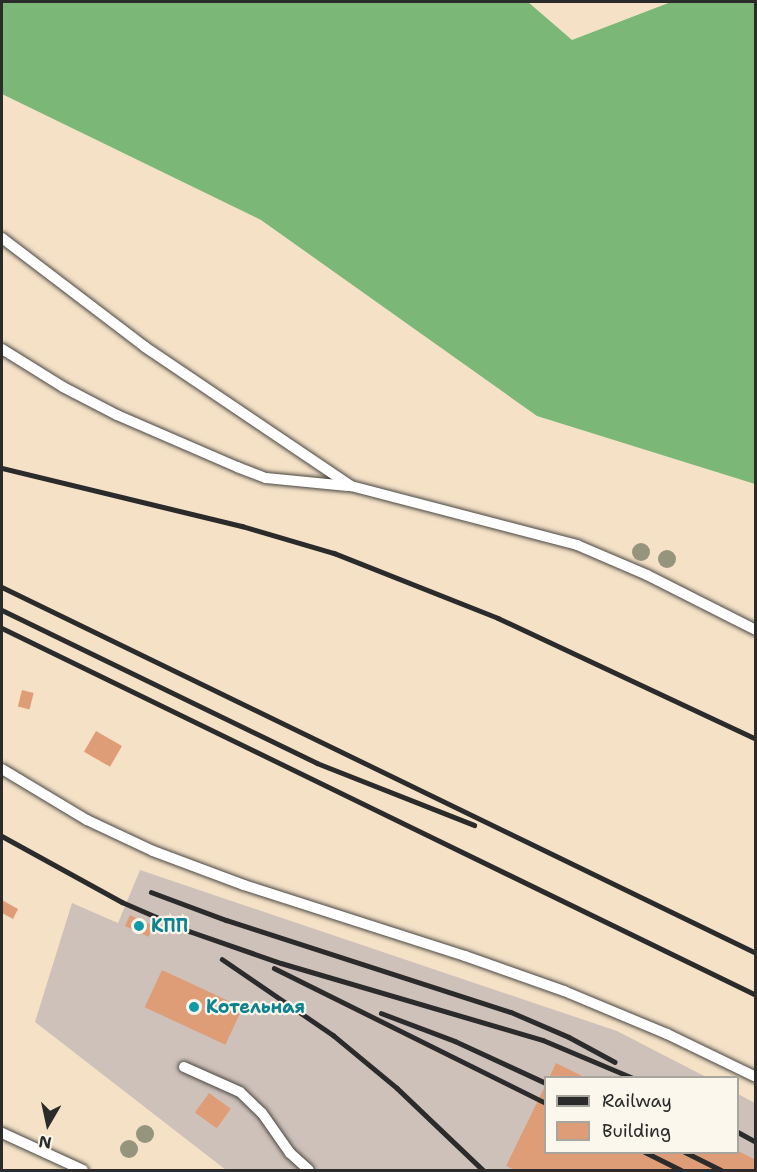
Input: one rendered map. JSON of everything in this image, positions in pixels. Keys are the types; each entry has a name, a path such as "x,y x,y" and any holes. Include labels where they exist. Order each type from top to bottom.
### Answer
{"lane":[{"path":"2,238 145,347 351,486"},
{"path":"2,349 63,387 117,415 266,478 351,486 577,544 647,575 756,630"},
{"path":"2,769 87,820 153,851 244,885 465,956 564,991 667,1034 756,1077"},
{"path":"184,1066 240,1092 262,1113 290,1153 309,1170"},
{"path":"2,1133 83,1170"}],"shaded area":[{"path":"140,870 617,1031 704,1076 544,1076 544,1154 739,1154 739,1095 755,1103 755,1170 226,1170 35,1022 72,903 118,923"}],"green space":[{"path":"2,2 528,2 572,40 671,2 755,2 755,484 537,416 261,220 2,94"}],"building":[{"path":"22,690 34,693 30,709 18,706"},
{"path":"96,731 122,746 110,767 84,752"},
{"path":"2,900 18,909 13,919 2,913"},
{"name":"КПП","path":"130,915 154,926 148,937 125,926"},
{"name":"Котельная","path":"162,970 243,1008 225,1045 145,1007"},
{"path":"556,1063 582,1076 550,1076"},
{"path":"544,1088 544,1154 739,1154 739,1152 756,1160 756,1170 515,1170 506,1166"},
{"path":"209,1093 231,1109 217,1128 195,1112"}],"railway":[{"path":"2,468 242,526 334,553 498,618 756,739"},
{"path":"2,587 756,953"},
{"path":"2,610 317,763 474,825"},
{"path":"2,628 756,995"},
{"path":"2,836 122,902 189,931 281,963 543,1040 628,1076"},
{"path":"151,892 226,920 511,1012 569,1037 615,1062"},
{"path":"222,959 333,1035 397,1088 483,1170"},
{"path":"274,968 544,1102"},
{"path":"381,1013 455,1041 544,1082"},
{"path":"739,1133 756,1142"},
{"path":"649,1154 681,1170"},
{"path":"689,1154 721,1170"}],"place":[{"name":"КПП","path":"139,926"},
{"name":"Котельная","path":"194,1007"}]}
